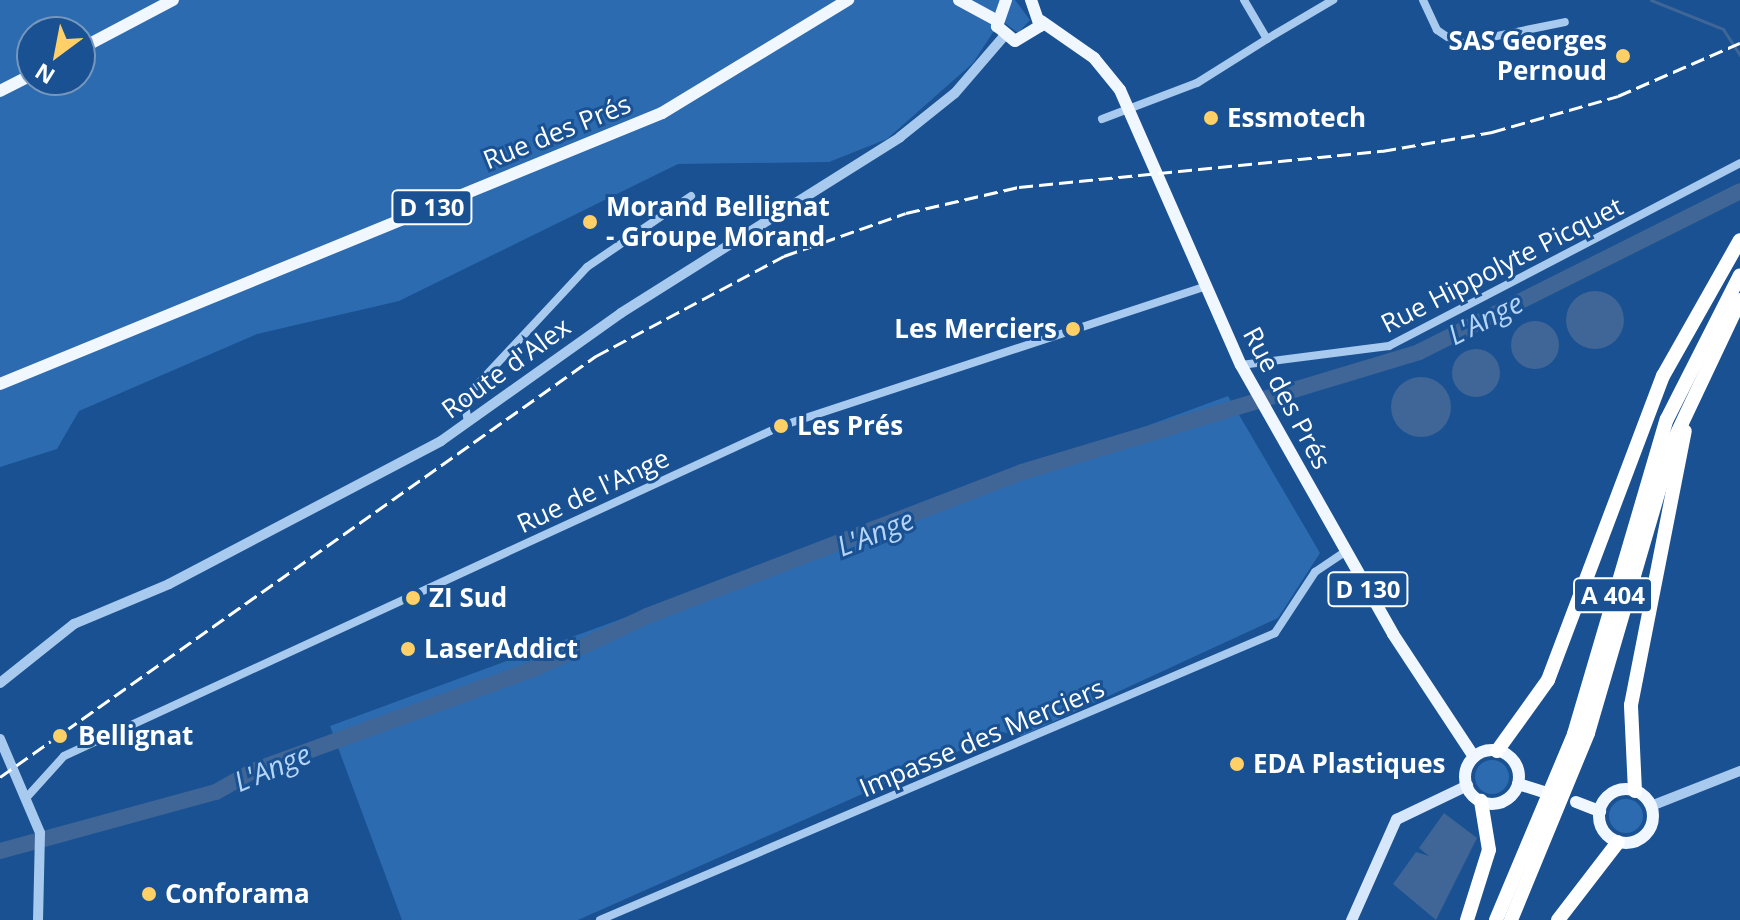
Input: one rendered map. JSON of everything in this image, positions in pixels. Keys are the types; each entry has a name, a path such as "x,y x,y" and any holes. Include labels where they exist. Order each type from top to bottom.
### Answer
{"highway":[{"path":"1497,751 1548,680 1673,353 1740,240"},
{"name":"A 404","path":"1496,920 1574,734 1667,419 1740,275"},
{"name":"A 404","path":"1511,920 1575,770 1658,487 1698,381 1740,300"},
{"path":"1635,791 1631,705 1698,381"},
{"path":"1467,920 1489,850 1481,801"},
{"path":"1558,920 1618,842"}],"main road":[{"path":"96,41 173,0"},
{"name":"Rue des Prés","path":"0,384 662,113 848,0"},
{"path":"959,0 996,20 1004,36 1034,35 1089,54"},
{"path":"996,20 1002,0"},
{"path":"1031,0 1041,21 1034,35"},
{"name":"D 130","path":"1041,21 1089,54"},
{"name":"Rue des Prés","path":"1089,54 1126,102 1255,391 1346,551 1474,757"},
{"path":"1467,785 1474,757 1497,751 1514,761 1518,784"},
{"path":"1518,784 1544,792"},
{"path":"1467,785 1481,801 1503,801 1518,784"},
{"path":"1351,920 1396,819 1467,785"},
{"path":"1616,791 1635,791 1651,806 1643,838 1618,842 1603,831 1600,811 1616,791"},
{"path":"1576,802 1600,811"}],"street":[{"path":"1244,0 1267,39"},
{"path":"1102,119 1197,83 1333,0"},
{"path":"1423,0 1437,30 1458,44 1565,22"},
{"name":"Route d'Alex","path":"0,683 74,624 204,567 468,422 621,313 900,137 955,93 1004,36"},
{"name":"Rue Hippolyte Picquet","path":"1723,175 1740,154"},
{"name":"Rue Hippolyte Picquet","path":"1241,365 1389,346 1723,175 1740,163"},
{"path":"468,422 464,399 587,267 691,196"},
{"name":"Rue de l'Ange","path":"27,797 64,756 781,426 1209,286"},
{"name":"Impasse des Merciers","path":"600,920 1275,633 1315,572 1346,551"},
{"path":"0,739 40,833 38,920"},
{"path":"1651,806 1740,771"}],"shaded area":[{"path":"0,0 1015,0 1030,20 1018,33 1001,20 973,63 887,139 829,162 678,164 399,301 257,334 79,411 57,449 0,467"},
{"path":"1595,291 1616,299 1624,320 1616,341 1595,349 1574,341 1566,320 1574,299"},
{"path":"1535,321 1552,328 1559,345 1552,362 1535,369 1518,362 1511,345 1518,328"},
{"path":"1476,349 1493,356 1500,373 1493,390 1476,397 1459,390 1452,373 1459,356"},
{"path":"1421,377 1442,386 1451,407 1442,428 1421,437 1400,428 1391,407 1400,386"},
{"path":"1228,396 1320,553 1278,618 1022,736 1002,732 578,920 402,920 330,726"},
{"path":"1492,760 1504,765 1509,777 1504,789 1492,794 1480,789 1475,777 1480,765"},
{"path":"1626,799 1638,804 1643,816 1638,828 1626,833 1614,828 1609,816 1614,804"},
{"path":"1444,813 1477,838 1436,920 1393,884 1416,852 1429,856 1419,848"}],"waterway":[{"path":"1651,0 1723,29 1740,55"},
{"name":"L'Ange","path":"0,851 216,792 253,771 534,669 647,616 1022,472 1419,352 1740,191"}],"railway":[{"path":"0,777 596,356 784,256 906,213 1019,187 1382,151 1492,132 1618,96 1740,43"}],"place":[{"name":"SAS Georges Pernoud","path":"1623,56"},
{"name":"Essmotech","path":"1211,118"},
{"name":"Morand Bellignat - Groupe Morand","path":"590,222"},
{"name":"Les Merciers","path":"1073,329"},
{"name":"Les Prés","path":"781,426"},
{"name":"ZI Sud","path":"413,598"},
{"name":"LaserAddict","path":"408,649"},
{"name":"Bellignat","path":"60,736"},
{"name":"EDA Plastiques","path":"1237,764"},
{"name":"Conforama","path":"149,894"}]}
